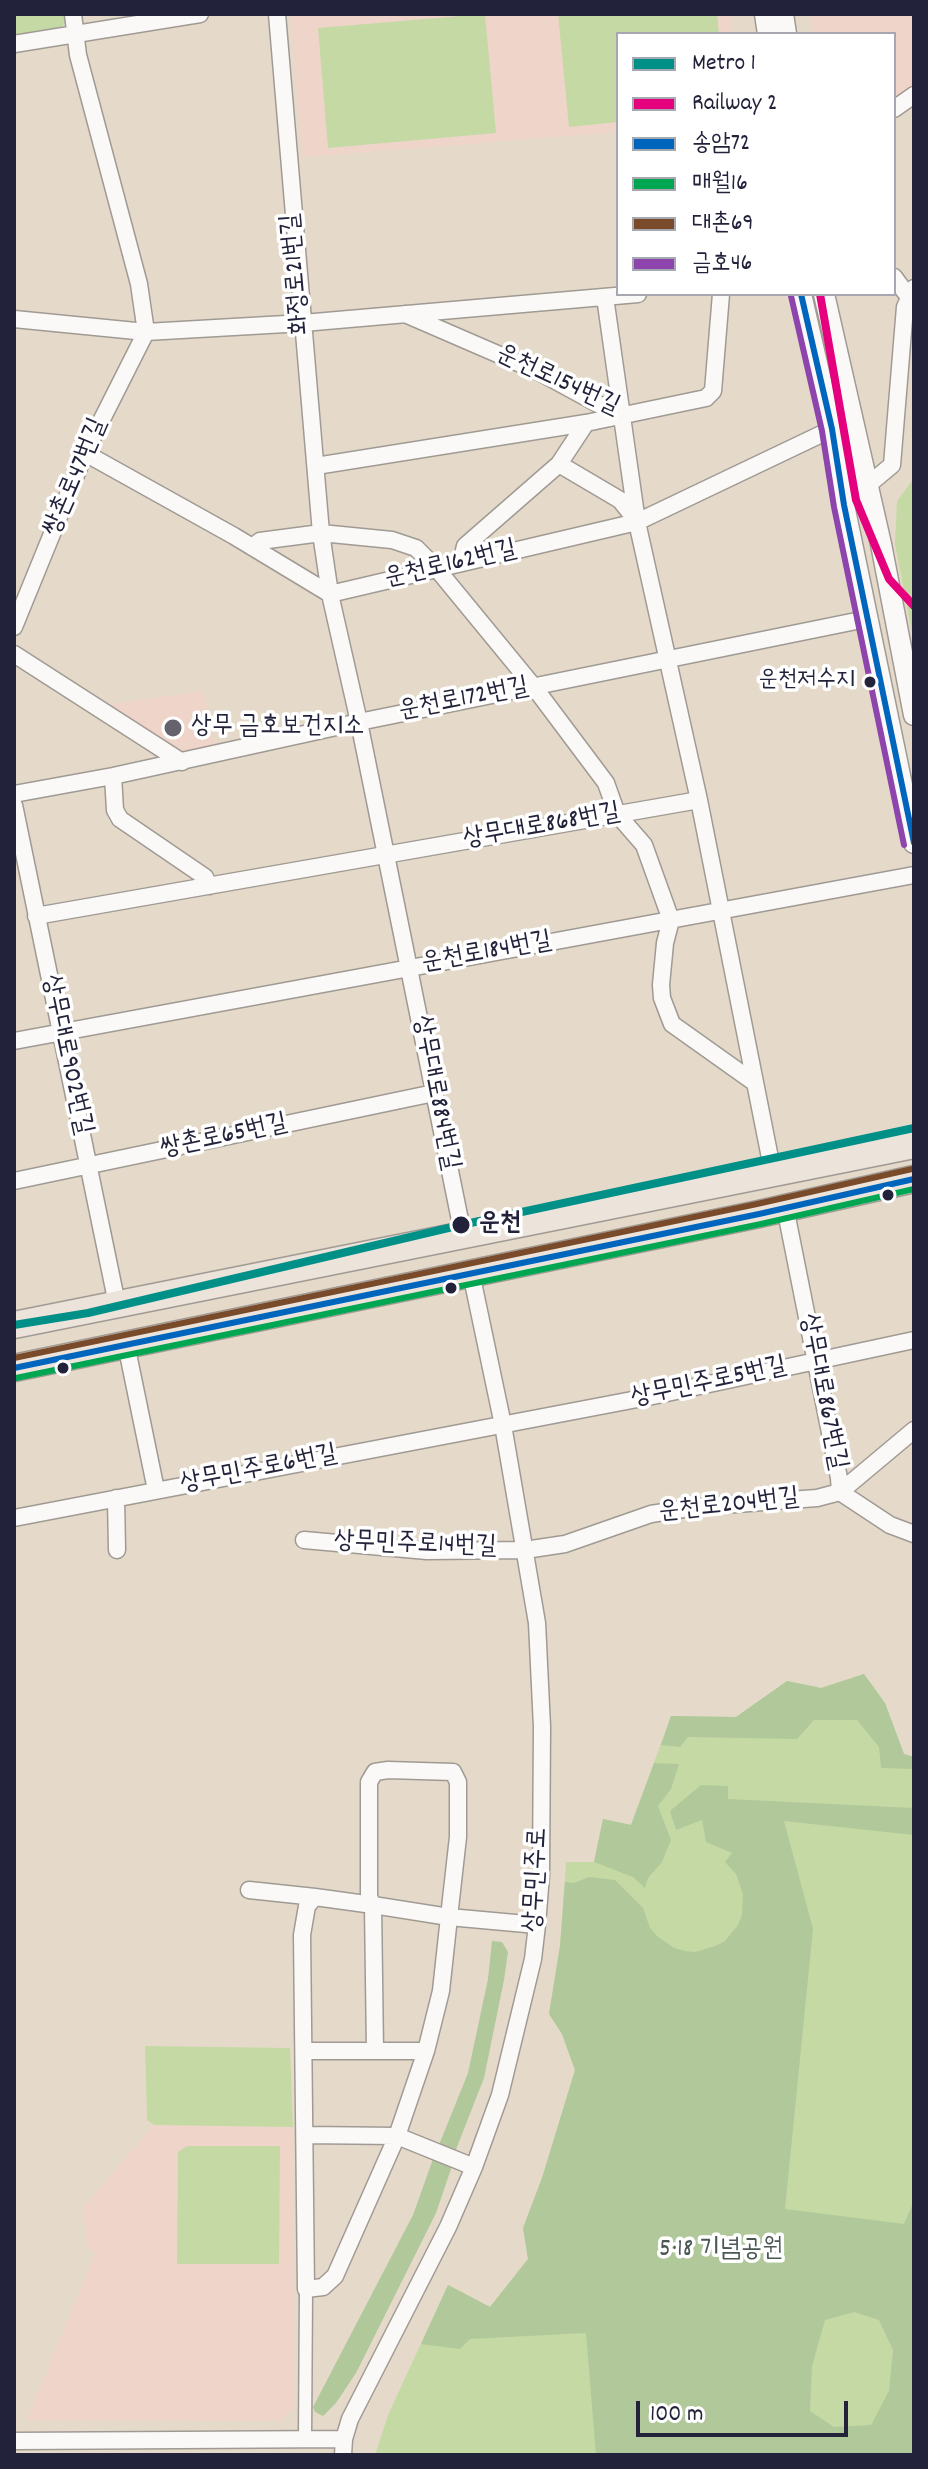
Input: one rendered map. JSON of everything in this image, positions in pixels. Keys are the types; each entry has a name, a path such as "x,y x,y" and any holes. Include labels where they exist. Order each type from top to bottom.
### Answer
{"main road":[{"path":"14,1325 914,1145"},
{"path":"14,1368 914,1179"}],"street":[{"path":"73,14 74,34 139,284 146,332"},
{"path":"14,44 200,14"},
{"name":"화정로21번길","path":"277,14 321,533 330,594"},
{"path":"896,108 914,95"},
{"path":"844,505 892,465 905,307 911,292 896,279"},
{"name":"운천로154번길","path":"14,319 146,332 303,323 616,296"},
{"name":"운천로154번길","path":"402,313 539,372 620,416 694,402 706,398 713,391 721,296"},
{"path":"801,296 832,429 866,619 914,843"},
{"path":"824,296 914,715"},
{"path":"605,297 637,522 699,800 773,1173"},
{"name":"쌍촌로47번길","path":"14,627 85,453 146,332"},
{"path":"316,466 620,416"},
{"path":"461,563 465,546 559,464 586,423"},
{"name":"운천로162번길","path":"330,594 637,522 832,429"},
{"path":"85,453 330,594"},
{"path":"559,464 620,500 637,522"},
{"path":"252,547 260,541 321,533 392,540 416,548 437,569 534,687 606,783 617,814 644,845 671,920 665,943 662,998 672,1024 755,1083"},
{"name":"상무대로884번길","path":"330,594 463,1235"},
{"name":"운천로172번길","path":"14,794 182,762 359,722 866,619"},
{"path":"14,654 182,762"},
{"path":"113,776 115,810 120,819 205,877 209,886"},
{"name":"상무대로868번길","path":"386,856 699,800"},
{"name":"상무대로902번길","path":"14,805 117,1304"},
{"path":"36,916 386,856"},
{"name":"운천로184번길","path":"14,1041 914,875"},
{"name":"쌍촌로65번길","path":"14,1181 434,1093"},
{"name":"상무대로867번길","path":"785,1207 840,1492 890,1525 914,1534"},
{"name":"상무민주로","path":"343,2447 355,2410 448,2227 474,2167 500,2095 533,1959 537,1925 541,1845 537,1623 503,1425 471,1273"},
{"name":"상무민주로5번길","path":"503,1425 914,1340"},
{"path":"126,1344 156,1490"},
{"name":"상무민주로6번길","path":"14,1518 503,1425"},
{"name":"운천로204번길","path":"525,1550 565,1544 651,1514 696,1507 817,1498 840,1492 914,1430"},
{"path":"116,1498 117,1550"},
{"name":"상무민주로14번길","path":"304,1540 415,1551 525,1550"},
{"path":"306,2289 323,2287 335,2276 397,2136 426,2051 441,1991 458,1837 458,1782 453,1772 388,1770 375,1772 369,1782 369,1897 373,1905 375,2051"},
{"path":"249,1890 449,1917 537,1925"},
{"path":"305,2439 306,2135 302,1935 307,1906 315,1897"},
{"path":"305,2051 426,2051"},
{"path":"306,2135 397,2136 474,2167"},
{"path":"14,2441 257,2447 305,2439 343,2447"}],"shaded area":[{"path":"290,14 730,14 732,32 616,32 616,132 302,157"},
{"path":"811,14 914,14 914,85 896,97 896,32 813,32"},
{"name":"상무 금호보건지소","path":"204,691 217,750 185,758 95,706"},
{"path":"154,2125 293,2127 293,2408 281,2421 27,2420 95,2254 87,2246 83,2207"}],"green space":[{"path":"14,14 64,14 65,23 59,30 14,36"},
{"path":"485,14 496,133 328,148 318,28"},
{"path":"558,14 717,14 719,32 616,32 616,122 569,127"},
{"path":"914,478 914,644 895,544 897,501"},
{"name":"5·18 기념공원","path":"864,1674 885,1703 904,1754 914,1757 914,2455 375,2455 388,2415 448,2285 490,2307 528,2259 523,2228 542,2178 575,2070 562,2034 549,2014 560,1946 566,1862 594,1862 603,1819 631,1825 671,1716 736,1717 787,1681 821,1688"},
{"path":"864,1674 885,1703 904,1754 914,1757 914,1769 881,1768 879,1747 857,1720 814,1720 797,1739 688,1737 680,1747 661,1745 671,1716 736,1717 787,1681 821,1688"},
{"path":"654,1763 679,1764 671,1789 658,1806 671,1840 662,1862 648,1878 645,1888 633,1877 594,1862 603,1819 631,1825"},
{"path":"701,1785 728,1786 728,1799 914,1808 914,1835 784,1821 813,1929 785,2209 904,2224 914,2201 914,2455 596,2455 586,2333 470,2339 460,2349 421,2344 448,2285 490,2307 528,2259 523,2228 542,2178 575,2070 562,2034 549,2014 560,1946 565,1882 574,1883 589,1877 615,1880 643,1908 650,1928 657,1936 674,1948 685,1951 695,1952 715,1946 725,1941 738,1925 743,1894 736,1874 725,1862 732,1853 706,1842 702,1820 676,1830 670,1811","holes":["854,2312 879,2320 893,2350 889,2391 871,2425 834,2427 810,2411 812,2366 825,2320"]},
{"path":"492,1941 502,1942 508,1952 504,1980 484,2078 455,2152 439,2145 468,2073 488,1979"},
{"path":"145,2046 290,2048 293,2127 154,2125 147,2120"},
{"path":"187,2146 280,2146 279,2264 177,2264 178,2152"},
{"path":"433,2159 452,2166 436,2213 356,2373 323,2416 313,2407 413,2215"}],"metro line":[{"name":"1","path":"14,1325 88,1313 461,1225 914,1128"}],"rail line":[{"name":"2","path":"820,296 856,500 889,579 914,606"}],"transit line":[{"name":"금호46","path":"791,296 822,431 834,507 904,845"},
{"name":"송암72","path":"801,296 832,429 844,505 914,843"},
{"name":"대촌69","path":"14,1358 912,1169"},
{"name":"송암72","path":"14,1368 914,1179"},
{"name":"매월16","path":"16,1378 761,1224 914,1189"}],"place":[{"name":"운천저수지","path":"870,682"},
{"name":"상무 금호보건지소","path":"173,728"},
{"name":"운천","path":"461,1225"}]}
